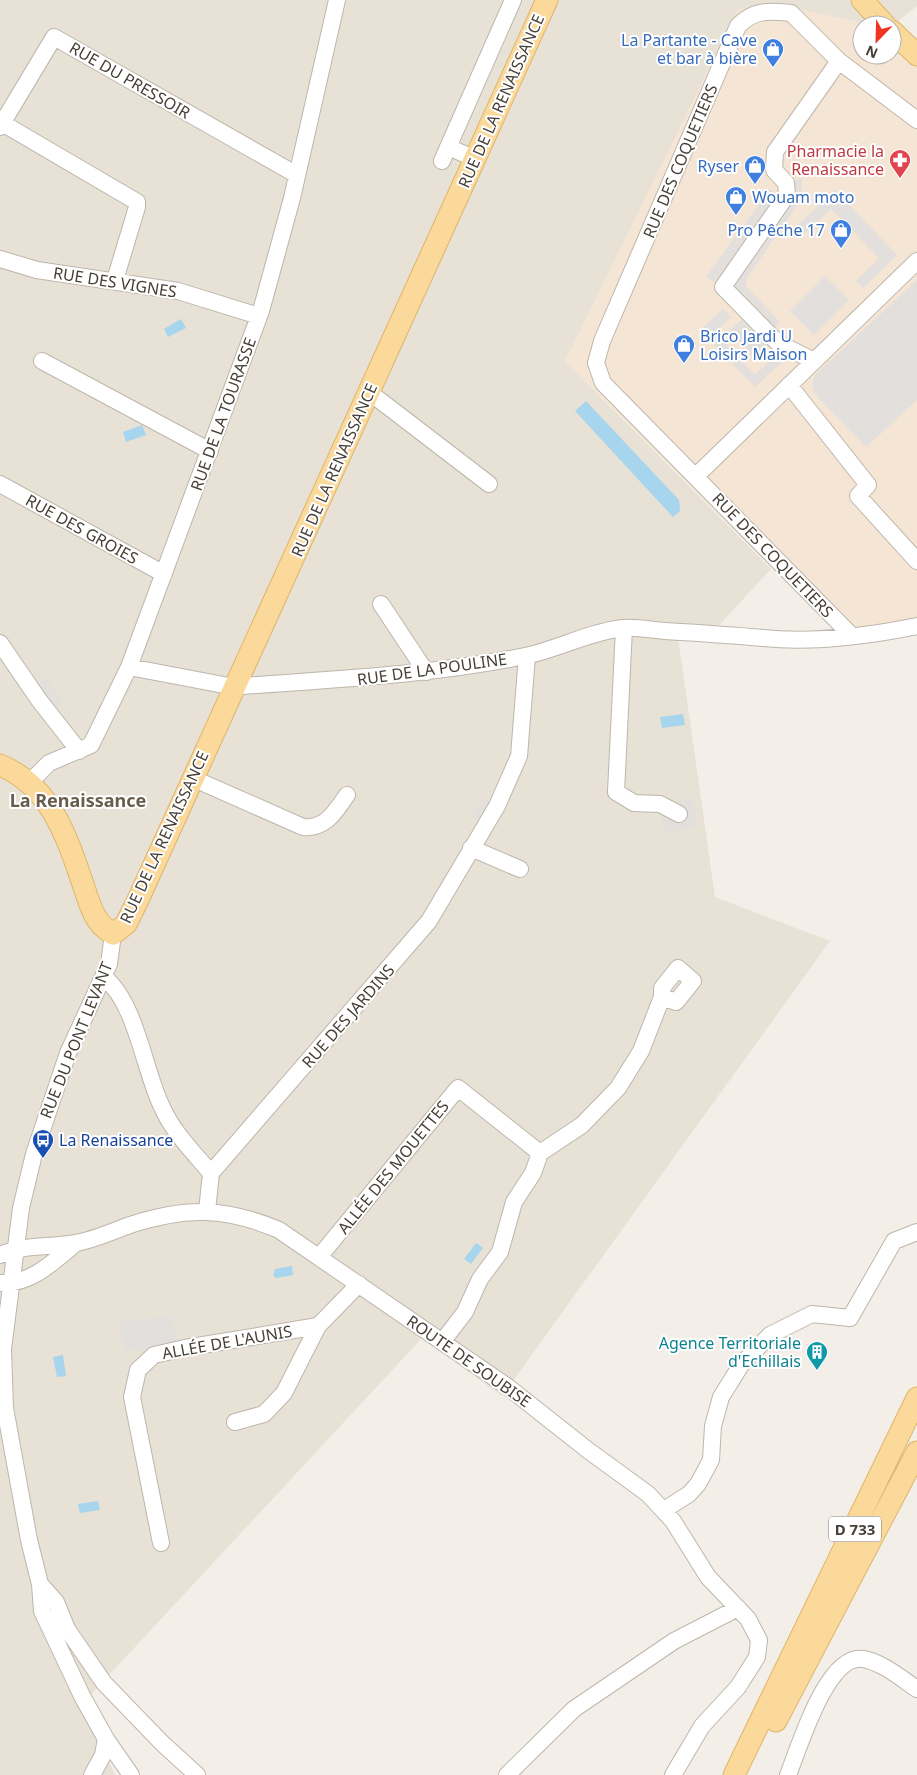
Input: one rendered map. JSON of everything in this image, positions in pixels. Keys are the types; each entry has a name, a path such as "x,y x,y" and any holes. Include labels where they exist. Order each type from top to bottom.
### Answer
{"main road":[{"name":"RUE DE LA RENAISSANCE","path":"113,934 126,924 137,902 547,0"},
{"path":"862,0 876,15"},
{"path":"902,41 917,54"},
{"path":"0,766 30,782 48,802 61,824 94,917 107,931 113,934"},
{"name":"D 733","path":"734,1775 917,1398"},
{"name":"D 733","path":"750,1775 794,1685 917,1452"}],"street":[{"name":"RUE DE LA TOURASSE","path":"30,782 49,763 92,745 129,667 259,316 297,175 337,0"},
{"path":"476,159 445,154 513,0"},
{"name":"RUE DES COQUETIERS","path":"851,635 603,383 596,363 602,341 738,26 749,15 771,11 790,13 839,61 917,120"},
{"name":"RUE DU PRESSOIR","path":"1,125 54,37 297,175"},
{"path":"814,361 778,343 724,287 787,195 786,183 774,170 775,152 839,61"},
{"path":"1,125 137,202 115,280"},
{"name":"RUE DES VIGNES","path":"0,259 44,271 115,280 178,291 259,316"},
{"path":"696,476 917,261"},
{"path":"42,361 210,451"},
{"path":"789,385 868,485 858,496 917,561"},
{"path":"369,392 489,484"},
{"name":"RUE DES GROIES","path":"0,484 164,574"},
{"path":"380,604 426,672"},
{"name":"RUE DE LA POULINE","path":"129,667 235,686 353,680 426,672 527,656 575,639 624,628 722,633 765,638 819,638 917,626"},
{"path":"624,628 616,792 634,803 660,804 679,814"},
{"path":"0,643 39,700 79,751"},
{"name":"RUE DES JARDINS","path":"211,1173 429,921 497,806 520,756 527,656"},
{"path":"192,778 303,827 313,828 327,822 348,795"},
{"path":"471,848 520,869"},
{"name":"RUE DU PONT LEVANT","path":"113,934 112,950 104,977 68,1053 42,1126 21,1208 7,1252 3,1349 5,1408 29,1540 40,1584 42,1611 82,1696 106,1740 131,1775"},
{"path":"104,977 112,984 122,999 144,1054 161,1106 186,1144 211,1173 207,1211"},
{"path":"442,1342 465,1312 480,1280 500,1252 514,1202 533,1173 540,1153 582,1125 618,1088 641,1051 662,997"},
{"name":"ALLÉE DES MOUETTES","path":"320,1257 458,1088 540,1153"},
{"name":"ROUTE DE SOUBISE","path":"76,1243 159,1216 207,1211 251,1218 279,1230 508,1386 589,1451 648,1494 664,1510 682,1534 708,1577 738,1608 756,1632 759,1640 757,1657 738,1687 702,1726 673,1775"},
{"path":"664,1510 689,1494 705,1472 712,1454 713,1426 721,1396 741,1365 770,1335 812,1314 850,1318 894,1241 917,1232"},
{"path":"7,1252 76,1243"},
{"path":"5,1283 29,1278 76,1243"},
{"name":"ALLÉE DE L'AUNIS","path":"235,1422 264,1414 284,1393 318,1326 359,1284"},
{"name":"ALLÉE DE L'AUNIS","path":"161,1543 132,1397 138,1370 154,1355 162,1353 318,1326"},
{"path":"40,1584 56,1602 67,1629 104,1683 162,1743 197,1775"},
{"path":"507,1775 574,1709 674,1641 738,1608"},
{"path":"788,1775 809,1720 828,1682 837,1669 852,1660 863,1659 874,1663 917,1689"},
{"path":"92,1775 103,1755 106,1740"}],"shaded area":[{"path":"0,0 917,0 917,6 902,18 902,15 852,15 852,21 783,6 565,361 771,569 711,634 678,638 715,897 830,941 502,1396 422,1338 83,1703 115,1775 0,1775"},
{"path":"783,6 852,21 852,65 902,65 902,40 917,53 917,620 855,628 830,626 565,361 738,9"},
{"path":"802,178 801,200 747,278 745,285 780,322 769,334 723,287 786,183"},
{"path":"770,189 778,195 715,283 706,277"},
{"path":"835,190 897,255 863,288 856,281 879,258 831,209 802,236 794,229"},
{"path":"825,276 849,300 814,335 790,311"},
{"path":"917,280 917,400 866,447 814,393 812,385 815,375"},
{"path":"723,309 731,317 715,332 755,375 780,351 786,358 755,387 700,330"},
{"path":"744,317 769,342 754,357 729,331"},
{"path":"46,679 63,703 50,714 30,687"},
{"path":"483,798 497,806 485,824 472,817"},
{"path":"693,799 697,827 664,832 660,804"},
{"path":"172,1316 177,1349 154,1355 124,1348 119,1322"}],"water":[{"path":"181,319 186,328 168,337 164,329"},
{"path":"586,401 679,500 680,511 673,517 575,411"},
{"path":"142,425 146,435 126,442 123,432"},
{"path":"683,714 685,725 662,728 660,717"},
{"path":"476,1243 483,1248 471,1264 464,1259"},
{"path":"292,1266 293,1275 276,1278 273,1275 275,1269"},
{"path":"63,1355 66,1376 57,1377 53,1357"},
{"path":"98,1501 100,1510 80,1513 78,1504"}],"place":[{"name":"La Partante - Cave et bar à bière","path":"773,68"},
{"name":"Pharmacie la Renaissance","path":"900,179"},
{"name":"Ryser","path":"755,185"},
{"name":"Wouam moto","path":"736,216"},
{"name":"Pro Pêche 17","path":"841,249"},
{"name":"Brico Jardi U Loisirs Maison","path":"684,364"},
{"name":"La Renaissance","path":"43,1159"},
{"name":"Agence Territoriale d'Echillais","path":"817,1371"}],"district":[{"name":"La Renaissance","path":"78,800"}]}
